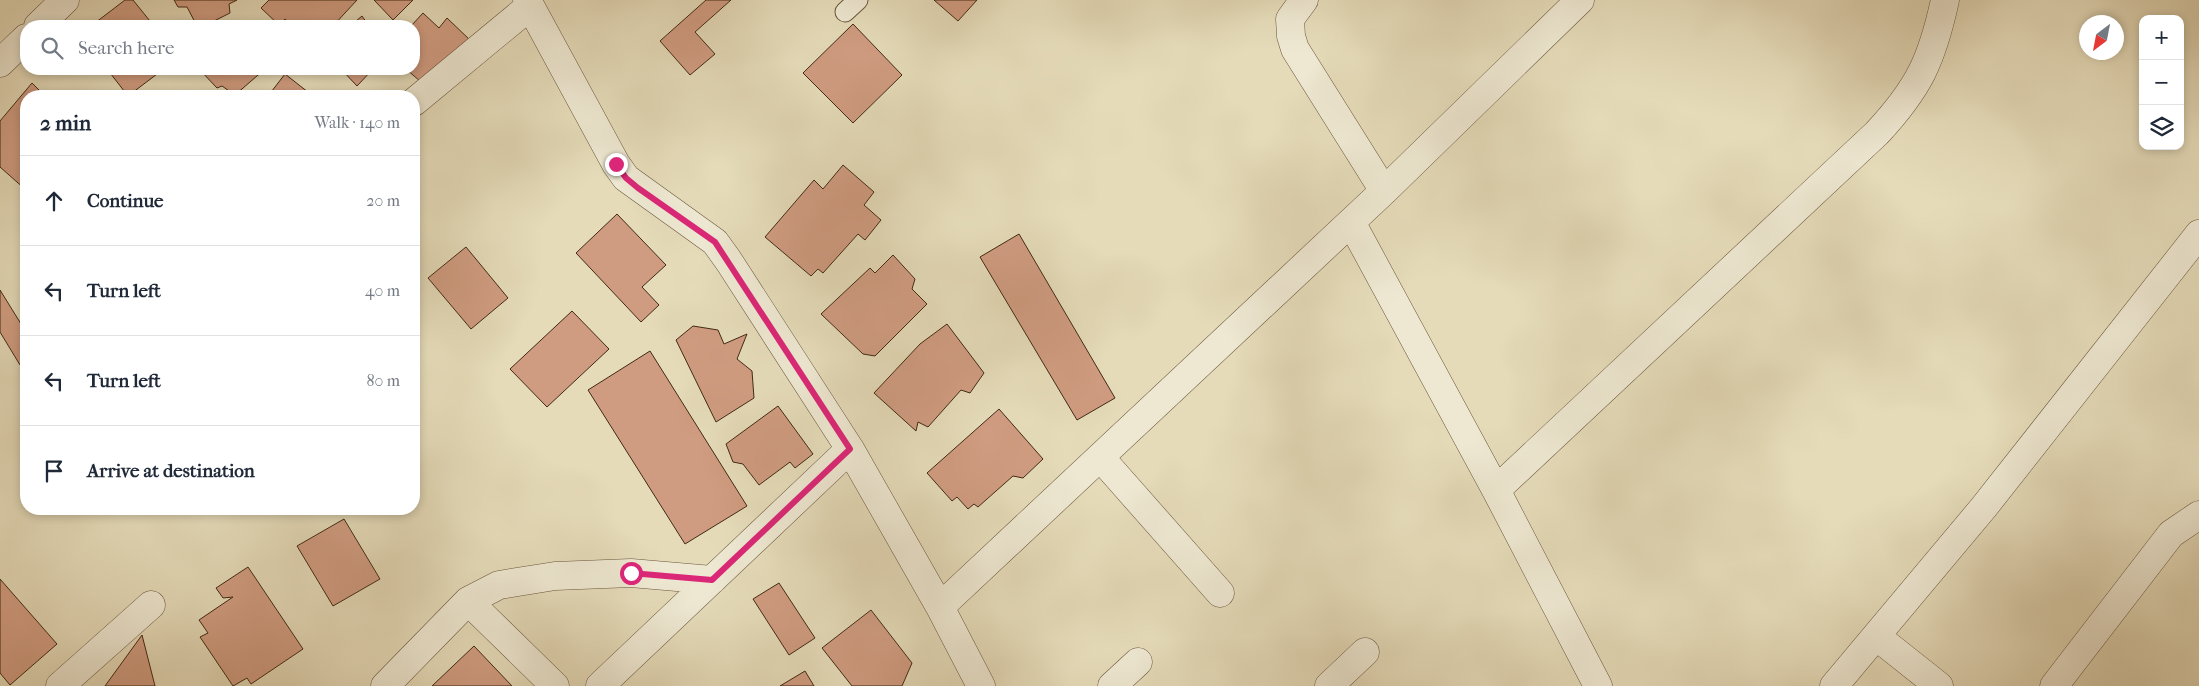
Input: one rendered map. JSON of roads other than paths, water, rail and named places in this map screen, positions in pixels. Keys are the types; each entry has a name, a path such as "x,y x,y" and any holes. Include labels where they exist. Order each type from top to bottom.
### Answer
{"street":[{"path":"44,20 65,0"},
{"path":"1304,0 1290,20 1295,49 1384,191"},
{"path":"940,607 1384,191 1580,0"},
{"path":"1496,490 1877,133 1899,110 1916,87 1926,64 1936,37 1945,0"},
{"path":"420,97 528,3 616,164 626,178 715,242 850,449 940,607 981,686"},
{"path":"0,63 20,44"},
{"path":"1351,222 1496,490 1598,686"},
{"path":"1834,686 1990,499 2199,234"},
{"path":"600,686 850,449"},
{"path":"1100,457 1220,593"},
{"path":"2054,686 2171,534 2199,515"},
{"path":"385,686 468,600 499,585 555,576 631,573 712,580"},
{"path":"468,600 555,686"},
{"path":"60,686 150,605"},
{"path":"1876,636 1939,686"},
{"path":"1328,686 1365,652"},
{"path":"1112,686 1138,662"}]}
